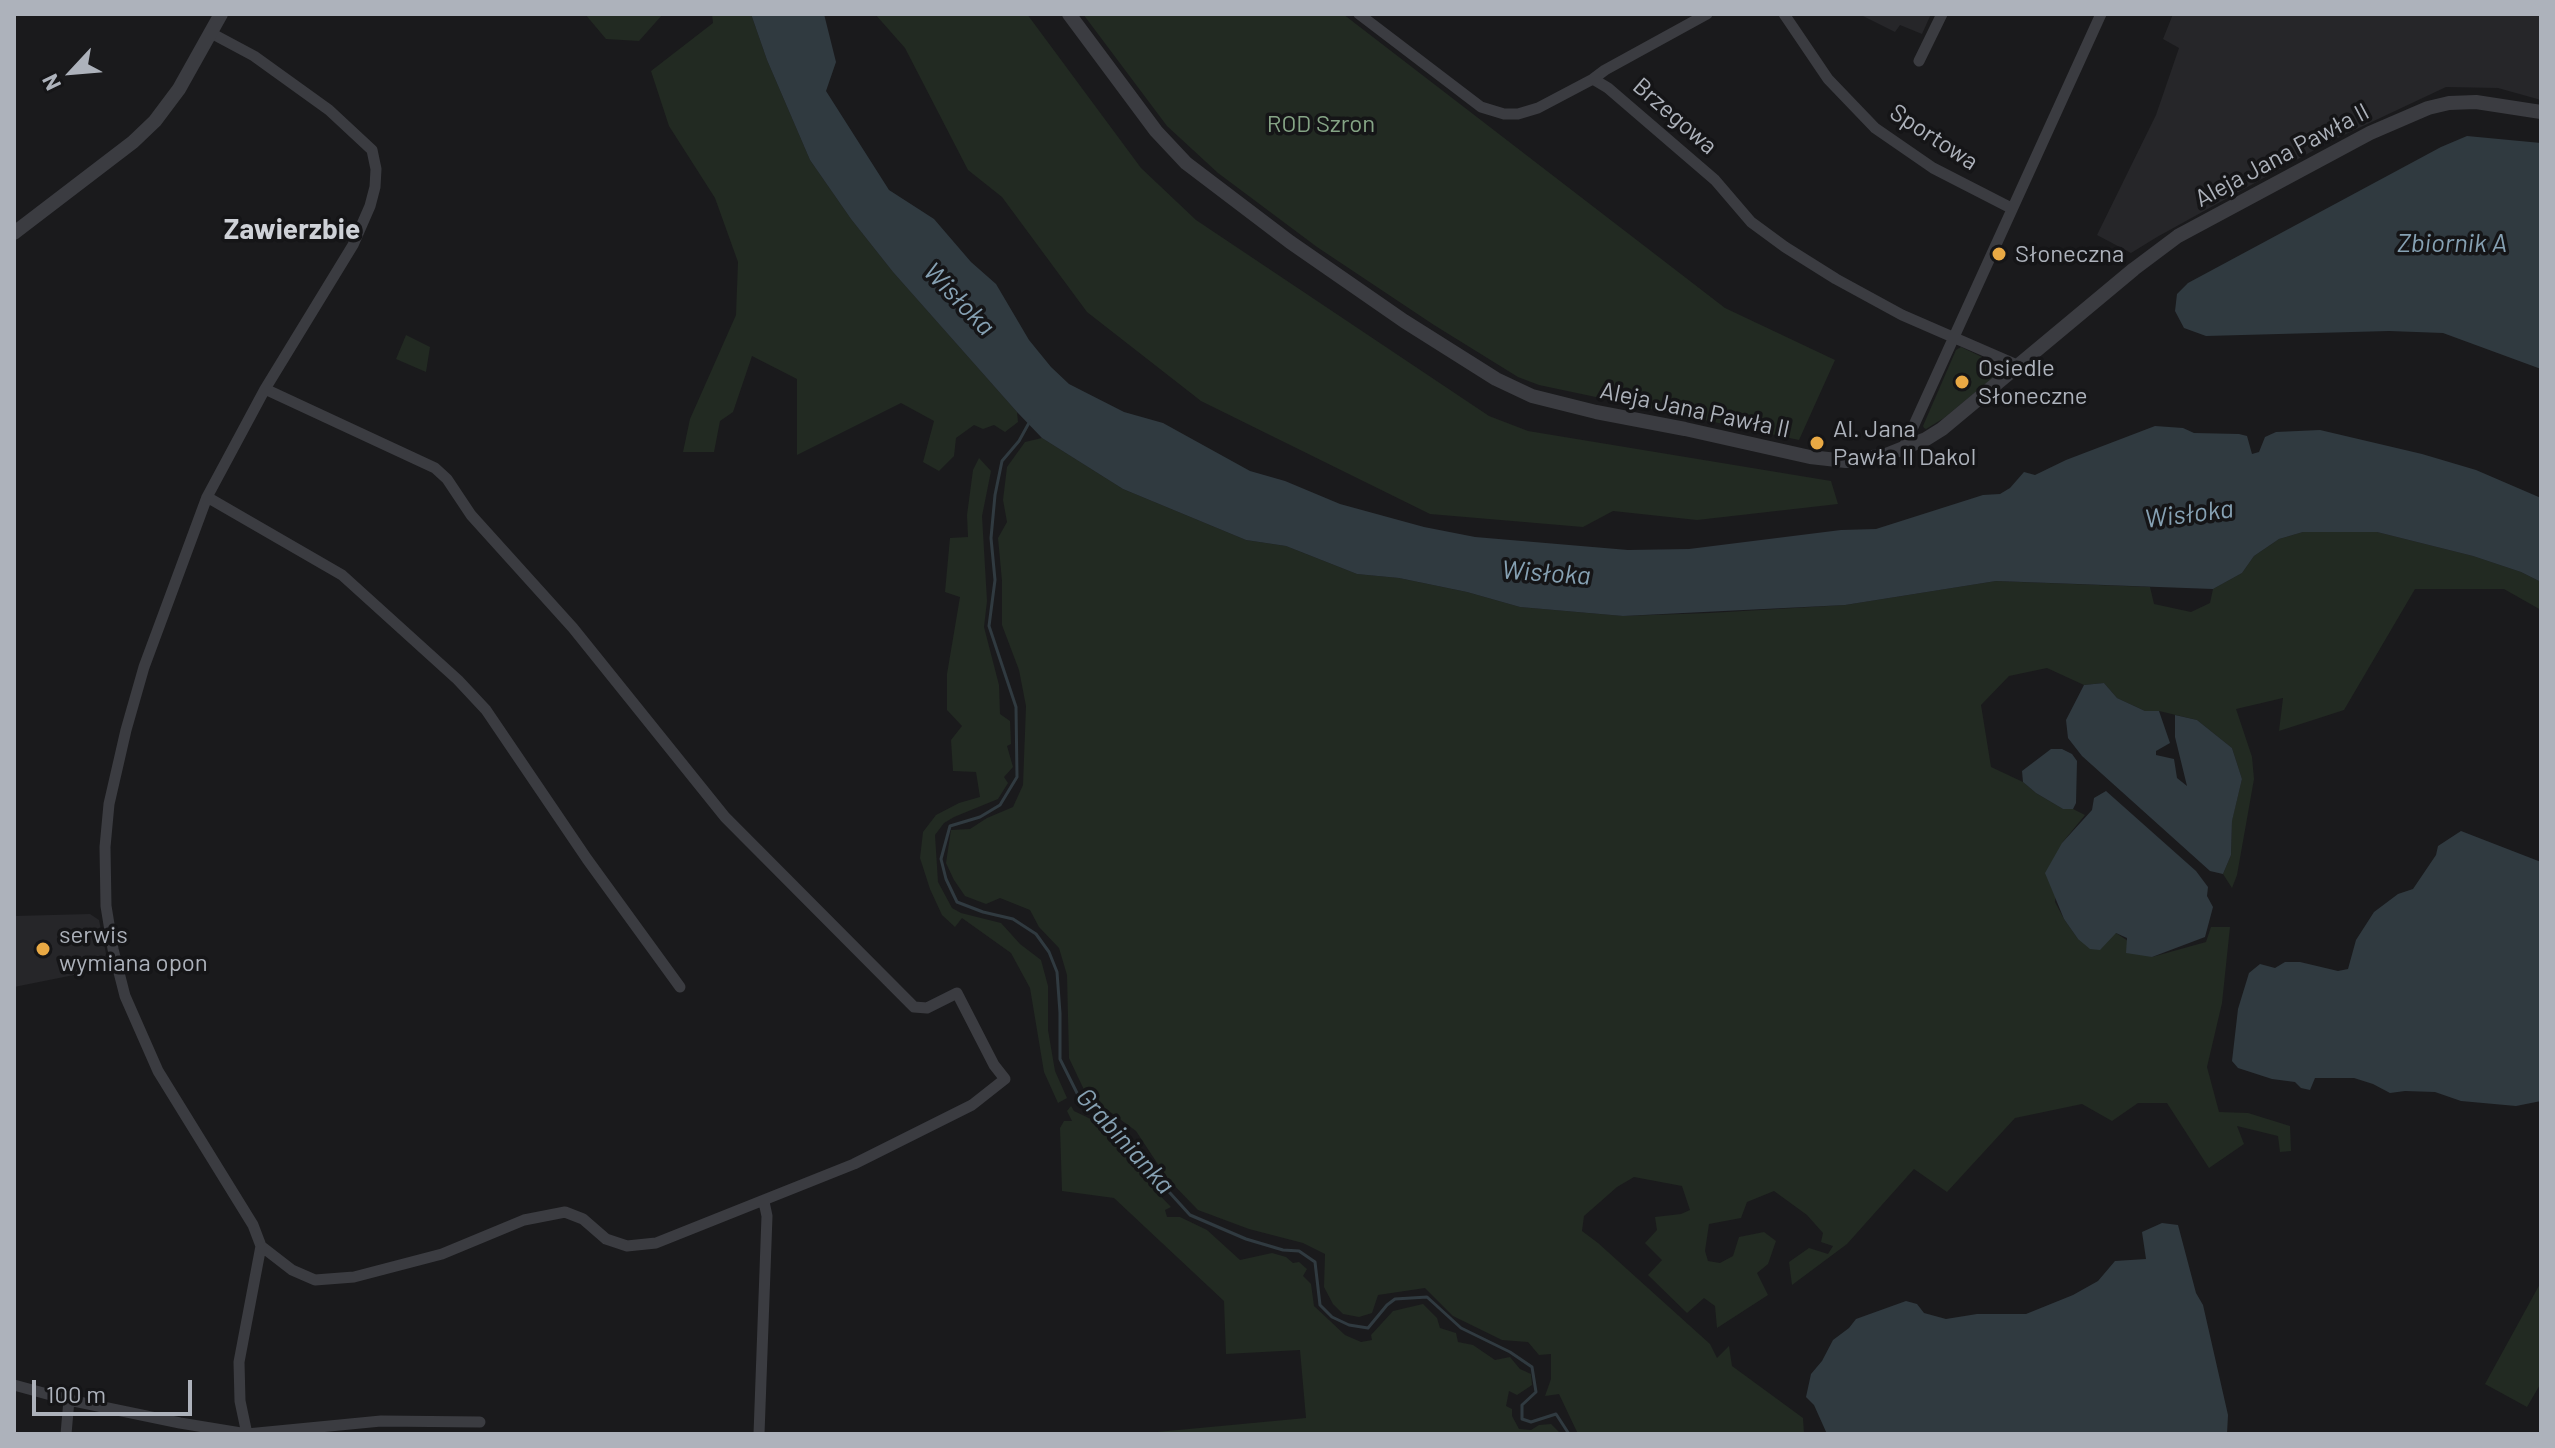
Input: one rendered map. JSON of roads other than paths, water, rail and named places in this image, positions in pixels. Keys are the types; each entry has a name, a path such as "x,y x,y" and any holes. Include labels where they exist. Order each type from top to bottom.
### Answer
{"street":[{"path":"14,233 133,142 155,121 179,89 221,14"},
{"name":"Aleja Jana Pawła II","path":"1069,14 1156,131 1186,163 1303,251 1404,321 1496,379 1532,396 1596,412 1810,457 1846,461 1886,455 1942,429 2178,236 2370,133 2428,108 2449,103 2489,103 2541,112"},
{"path":"1359,14 1481,107 1504,114 1518,114 1538,108 1707,14"},
{"name":"Sportowa","path":"1784,14 1828,79 1875,128 1933,168 2011,208"},
{"path":"1919,61 1942,14"},
{"path":"1903,449 2101,14"},
{"path":"211,33 254,56 329,110 363,139 375,160 375,187 353,245 265,389 207,497 144,667 109,804 105,847 106,906 125,996 158,1071 253,1225 261,1246 292,1270 315,1280 354,1277 442,1254 524,1220 565,1212 583,1219 606,1239 627,1246 656,1243 854,1164 972,1105 1005,1079 994,1065 957,993 927,1008 914,1007 725,817 573,628 471,515 447,479 435,468 265,389"},
{"name":"Brzegowa","path":"1593,79 1608,88 1715,180 1751,222 1785,247 1902,315 1953,337"},
{"path":"1953,337 2017,365"},
{"path":"207,497 342,575 458,680 486,710 587,859 680,987"},
{"path":"759,1434 767,1216 764,1202"},
{"path":"247,1434 240,1401 239,1362 261,1246"},
{"path":"14,1385 180,1429 247,1434 381,1421 480,1422"},
{"path":"66,1434 69,1400"}],"water":[{"name":"Wisłoka","path":"751,14 824,14 836,62 826,91 889,190 934,219 971,262 996,284 1029,340 1069,384 1124,412 1163,423 1250,471 1285,481 1340,504 1475,537 1628,550 1689,549 1841,530 1876,529 1983,495 2000,494 2024,472 2035,475 2155,426 2183,428 2194,433 2247,436 2252,454 2259,452 2265,437 2276,432 2320,430 2476,470 2541,498 2541,582 2473,556 2377,532 2303,532 2279,539 2254,556 2242,573 2213,589 1996,581 1845,605 1623,616 1520,607 1399,578 1357,574 1286,546 1246,540 1123,489 1042,438 1017,412 893,272 810,160 767,60"},
{"name":"Zbiornik A","path":"2467,136 2541,143 2541,369 2443,333 2389,331 2206,336 2184,328 2175,311 2177,294 2188,283"},
{"path":"2104,683 2117,698 2145,711 2159,711 2170,743 2156,751 2156,755 2174,759 2177,778 2187,786 2175,737 2175,715 2197,720 2232,748 2242,779 2232,821 2231,855 2223,874 2210,871 2082,756 2068,738 2066,720 2084,685"},
{"path":"2051,749 2062,749 2077,761 2076,803 2073,809 2063,809 2023,782 2022,771"},
{"path":"2106,791 2196,871 2208,887 2207,896 2213,907 2205,937 2152,957 2126,953 2127,938 2116,933 2100,950 2090,949 2078,939 2064,919 2045,873 2062,843 2092,810 2094,798"},
{"path":"2461,831 2541,862 2541,1101 2516,1106 2461,1101 2435,1092 2390,1093 2354,1078 2315,1078 2310,1090 2301,1088 2295,1082 2272,1079 2238,1068 2232,1061 2238,1009 2249,973 2260,964 2275,968 2285,962 2300,962 2338,971 2348,969 2356,940 2374,912 2398,894 2413,889 2436,855 2438,846"},
{"path":"2162,1223 2178,1225 2196,1293 2203,1305 2228,1415 2227,1434 1827,1434 1814,1405 1806,1397 1811,1374 1833,1340 1856,1319 1906,1301 1917,1304 1924,1313 1946,1319 1977,1314 2026,1314 2098,1281 2115,1261 2146,1259 2142,1232"}],"waterway":[{"name":"Grabinianka","path":"1030,421 1019,441 1002,461 991,538 995,580 989,626 1016,707 1017,777 1000,805 980,817 950,826 941,859 957,902 1013,919 1036,934 1049,952 1057,972 1060,1059 1079,1097 1125,1135 1160,1182 1190,1215 1246,1239 1283,1250 1299,1251 1315,1262 1320,1305 1332,1317 1349,1325 1368,1328 1395,1299 1427,1297 1461,1328 1510,1352 1532,1367 1536,1392 1522,1405 1522,1419 1531,1422 1556,1414 1569,1434"}],"place":[{"name":"Słoneczna","path":"1999,254"},
{"name":"Osiedle Słoneczne","path":"1962,382"},
{"name":"Al. Jana Pawła II Dakol","path":"1817,443"},
{"name":"serwis wymiana opon","path":"43,949"}],"district":[{"name":"Zawierzbie","path":"292,230"}],"park label":[{"name":"ROD Szron","path":"1321,124"}]}
